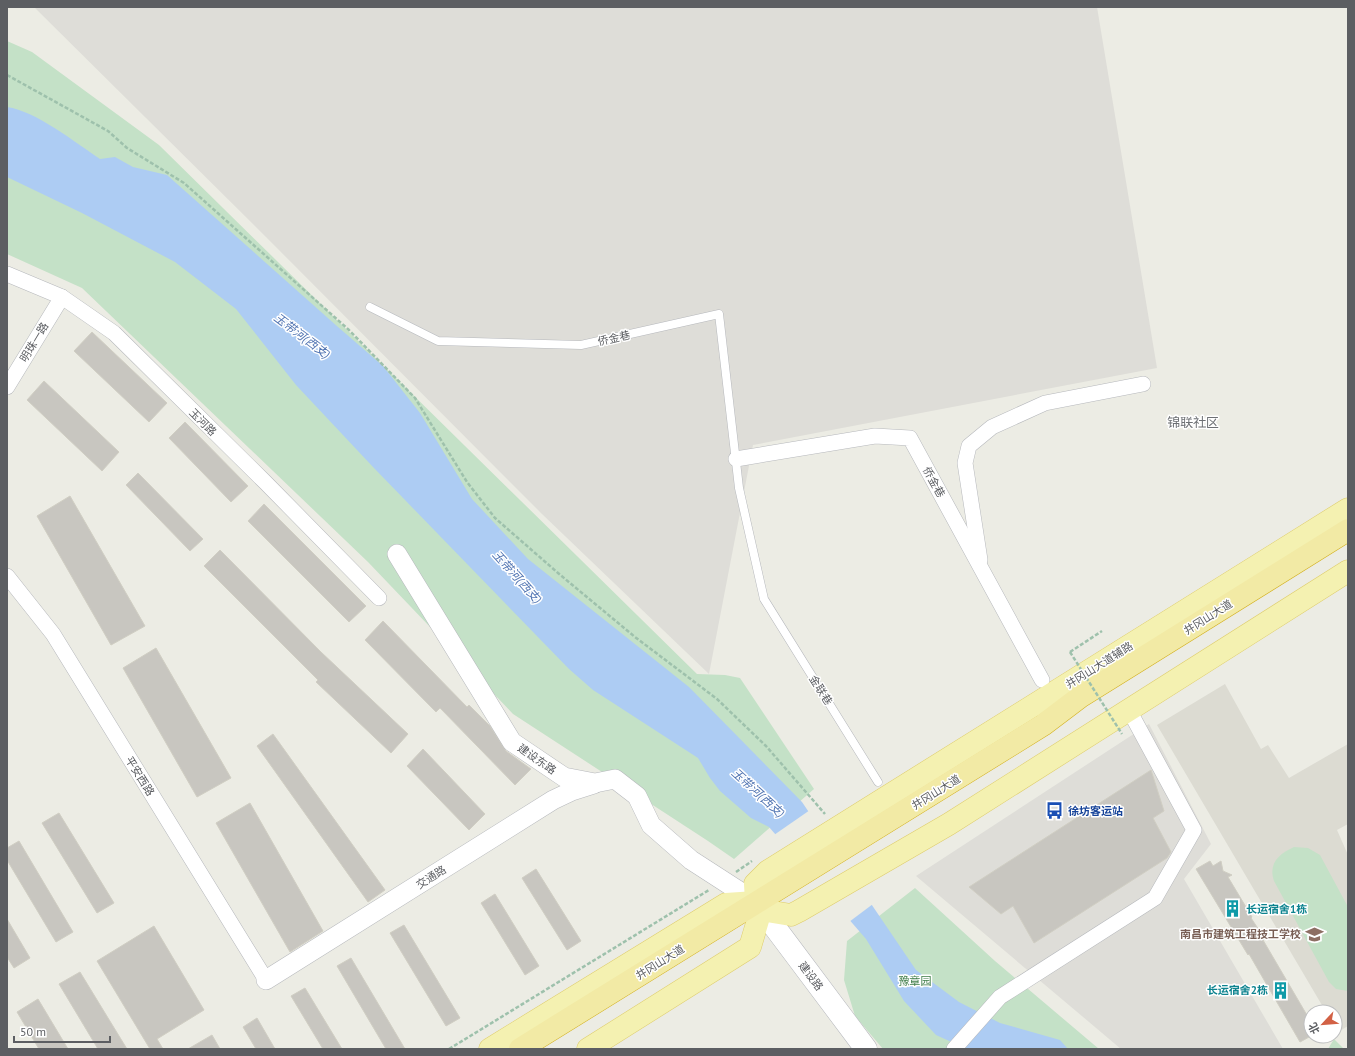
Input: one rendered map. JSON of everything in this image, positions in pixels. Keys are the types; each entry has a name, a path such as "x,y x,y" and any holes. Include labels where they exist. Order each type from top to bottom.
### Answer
{"highway":[{"name":"井冈山大道","path":"852,851 1043,725 1080,697 1348,530"},
{"name":"井冈山大道","path":"520,1049 1088,709 1124,681 1348,542"},
{"name":"井冈山大道","path":"542,1049 758,906"}],"main road":[{"name":"井冈山大道辅路","path":"588,1049 750,947 758,906 755,884 763,864 849,820 1348,509"},
{"path":"490,1049 726,904 758,906 791,915 799,911 949,824 1348,571"},
{"name":"建设路","path":"758,906 866,1049"}],"street":[{"name":"玉河路","path":"7,274 62,297 114,333 379,598"},
{"name":"明珠一路","path":"7,387 62,297"},
{"path":"982,570 965,463 969,446 992,427 1046,402 1143,384"},
{"name":"侨金巷","path":"736,459 875,436 910,438 1042,680"},
{"name":"建设东路","path":"397,554 512,742 564,777 595,783 615,779 637,796 651,825 691,860 758,906"},
{"name":"平安西路","path":"7,576 53,634 266,980"},
{"path":"954,1049 1000,997 1155,898 1194,830 1129,710"},
{"name":"交通路","path":"266,980 553,800 572,791 601,782"}],"lane":[{"name":"侨金巷","path":"370,307 438,341 580,345 719,314 739,488 764,599"},
{"name":"金联巷","path":"764,599 878,782"}],"path":[{"path":"7,75 108,131 127,148 184,183 349,330 415,398 467,482 495,518 635,637 717,699 766,746 826,814"},
{"path":"1102,631 1070,652 1122,734"},
{"path":"449,1049 723,881 763,864"}],"shaded area":[{"path":"34,7 1097,7 1157,368 753,445 709,674 542,514"},
{"name":"南昌市建筑工程技工学校","path":"1225,684 1261,749 1268,745 1289,778 1348,744 1348,824 1337,830 1348,855 1348,1026 1343,1029 1343,1004 1321,1004 1157,725"},
{"name":"徐坊客运站","path":"1149,724 1211,844 1184,879 1283,1049 1121,1049 916,876"}],"green space":[{"path":"7,41 32,52 159,145 697,674 725,675 740,678 814,789 734,859 513,714 368,562 82,288 7,254"},
{"path":"1294,847 1308,848 1320,855 1348,907 1348,991 1336,989 1329,982 1274,881 1272,869 1276,860 1279,856"},
{"name":"豫章园","path":"915,888 995,961 1099,1049 883,1049 855,1016 844,980 847,941"},
{"path":"1331,1044 1339,1044 1344,1049 1328,1049"}],"water":[{"name":"玉带河(西支)","path":"7,107 43,121 100,159 115,157 133,167 167,175 383,366 420,413 472,499 528,559 689,687 802,802 916,970 959,1002 1000,1023 1060,1040 1068,1049 967,1049 936,1035 904,1001 866,939 769,827 751,818 720,791 698,758 593,690 569,669 373,467 296,385 236,309 175,262 82,213 7,177"}],"pier":[{"path":"810,810 873,904 849,922 774,835"}],"building":[{"path":"92,332 167,403 149,422 74,351"},
{"path":"44,381 119,452 102,471 27,400"},
{"path":"185,422 248,486 231,502 169,438"},
{"path":"138,473 203,539 190,551 126,485"},
{"path":"70,496 145,626 111,645 37,516"},
{"path":"264,504 366,606 349,622 248,521"},
{"path":"220,550 321,652 408,734 391,753 316,682 318,680 204,566"},
{"path":"383,621 467,707 469,705 490,726 506,751 531,769 515,785 440,708 436,712 365,640"},
{"path":"156,648 231,778 197,797 123,668"},
{"path":"273,734 385,890 368,902 257,746"},
{"path":"423,749 485,814 469,830 407,766"},
{"path":"1151,770 1164,811 1153,818 1171,852 1167,858 1034,943 1013,906 1001,914 969,887"},
{"path":"250,803 323,931 290,952 216,823"},
{"path":"59,813 114,903 97,913 42,823"},
{"path":"19,841 73,932 56,942 7,860 7,848"},
{"path":"1210,861 1213,866 1221,861 1223,871 1232,875 1228,877 1252,917 1251,918 1265,939 1263,940 1303,1008 1303,1040 1300,1042 1249,954 1248,955 1196,869"},
{"path":"536,869 581,941 567,950 522,878"},
{"path":"495,894 539,966 525,975 481,903"},
{"path":"7,919 30,958 14,968 7,957"},
{"path":"404,925 460,1018 446,1026 390,933"},
{"path":"154,926 204,1010 157,1039 163,1049 150,1049 97,961"},
{"path":"351,958 405,1049 386,1049 337,966"},
{"path":"80,972 127,1049 98,1049 59,984"},
{"path":"305,988 342,1049 323,1049 291,996"},
{"path":"38,999 68,1049 39,1049 17,1012"},
{"path":"257,1018 275,1049 256,1049 243,1027"},
{"path":"212,1035 220,1049 188,1049"}],"place":[{"name":"徐坊客运站","path":"1055,811"},
{"name":"长运宿舍1栋","path":"1233,909"},
{"name":"南昌市建筑工程技工学校","path":"1314,934"},
{"name":"长运宿舍2栋","path":"1281,990"}],"district":[{"name":"锦联社区","path":"1193,422"}]}
